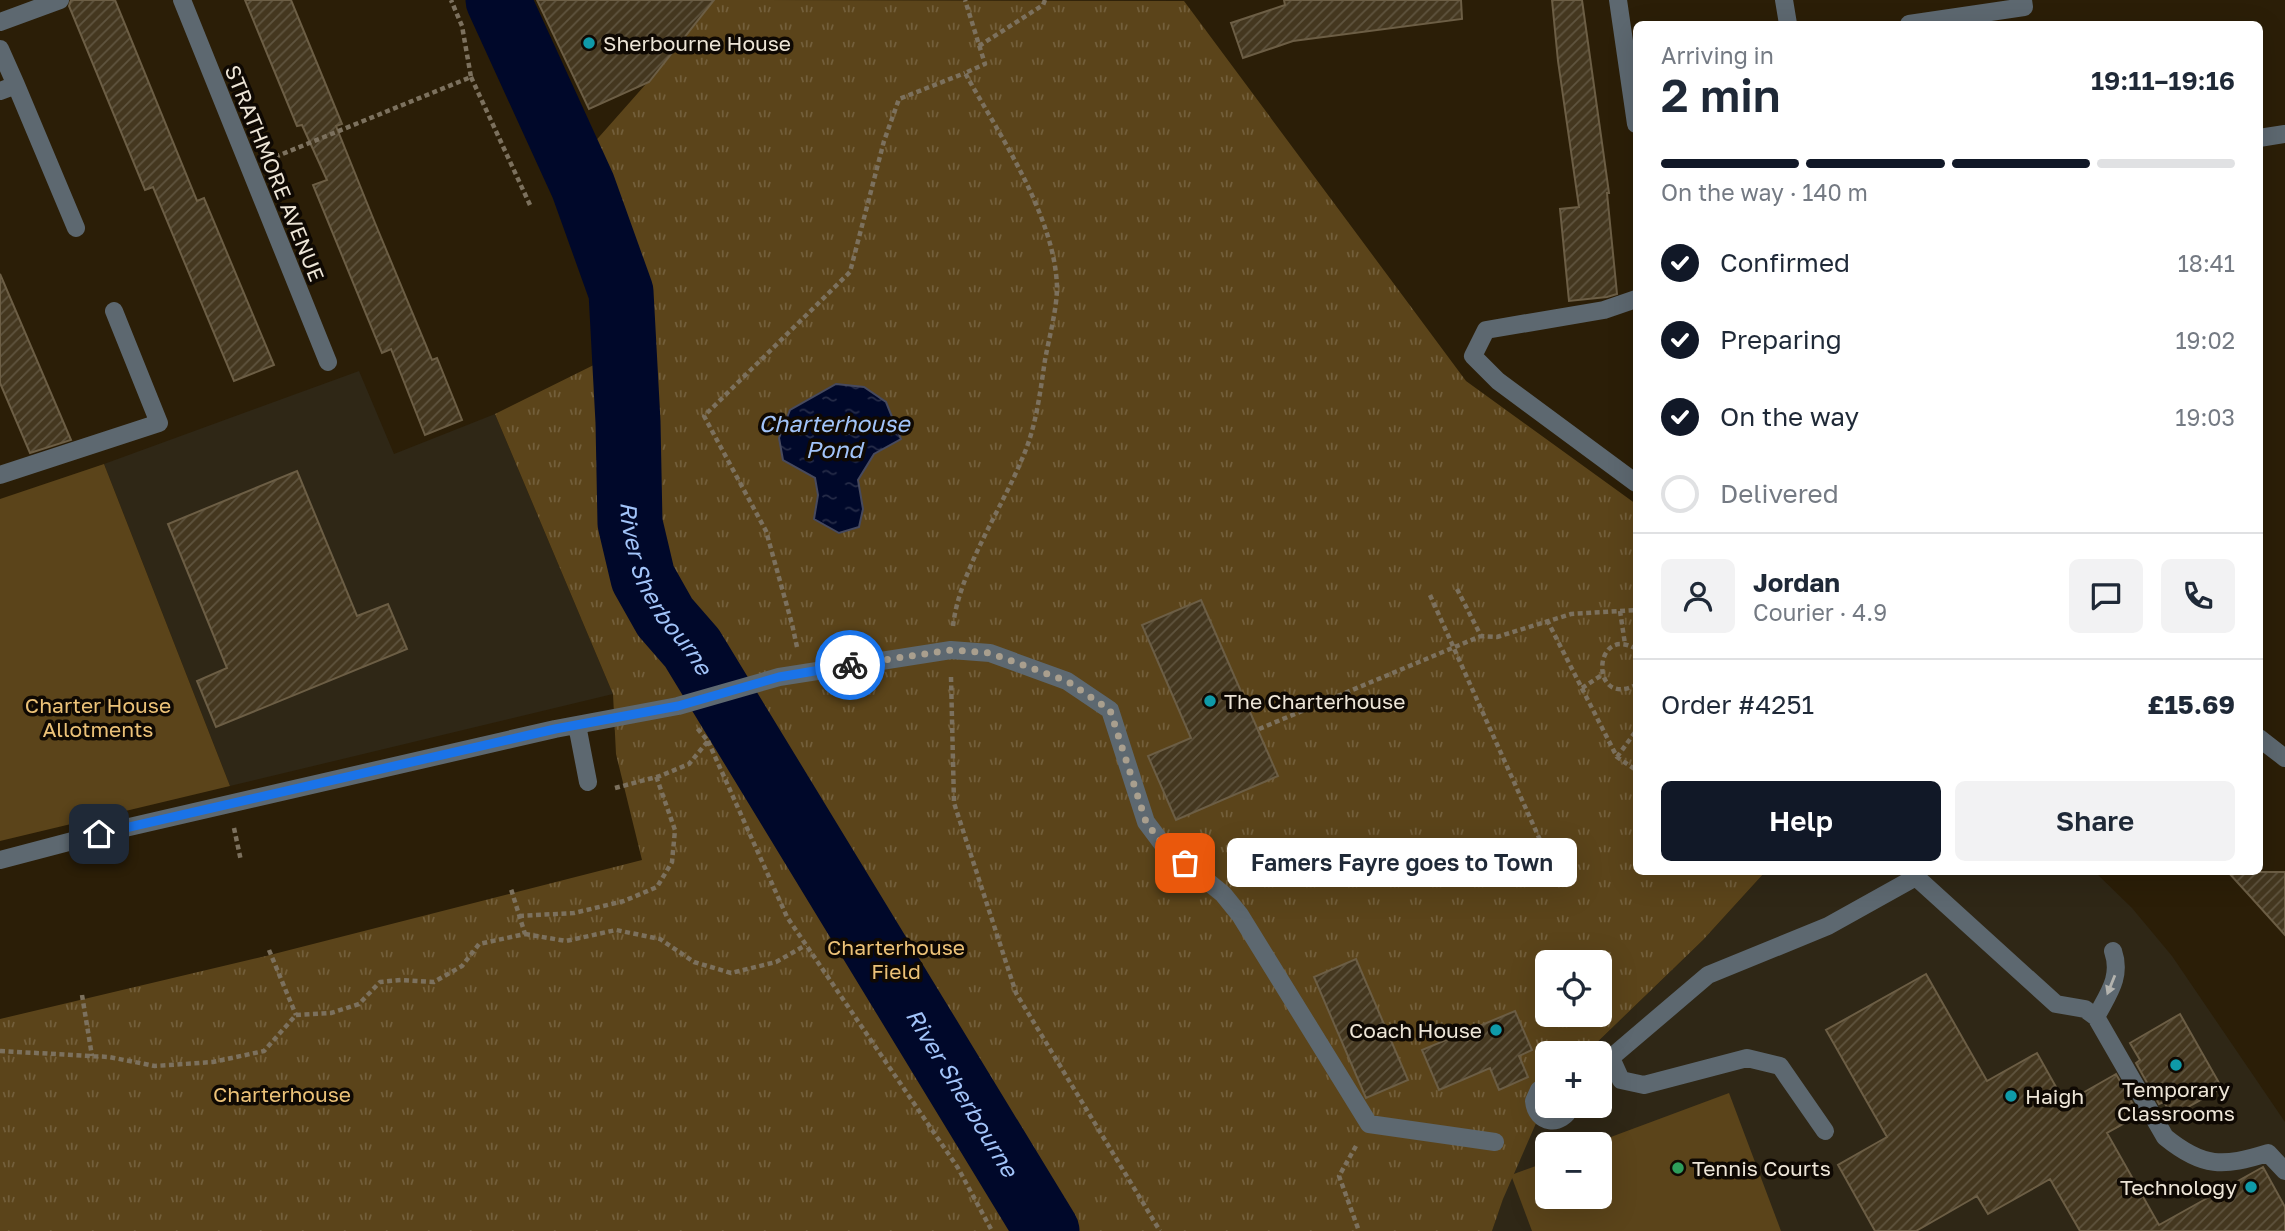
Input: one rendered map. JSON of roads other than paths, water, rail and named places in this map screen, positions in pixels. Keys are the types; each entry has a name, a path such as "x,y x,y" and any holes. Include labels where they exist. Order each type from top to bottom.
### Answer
{"street":[{"path":"0,22 60,0"},
{"name":"STRATHMORE AVENUE","path":"182,0 328,362"},
{"path":"1618,0 1633,103"},
{"path":"1784,0 1788,21"},
{"path":"1929,21 2024,7 2023,0"},
{"path":"0,50 8,88 76,228"},
{"path":"2263,137 2285,134"},
{"path":"1633,300 1604,310 1486,330 1473,356 1498,381 1633,476"},
{"path":"0,475 159,424 114,311"},
{"path":"0,860 110,831 577,725 678,706 779,677 951,650 990,653 1067,681 1110,710 1146,822 1164,846 1223,894 1240,915 1369,1124 1495,1142"},
{"path":"577,725 588,782"},
{"path":"2263,741 2285,758"},
{"path":"1612,1056 1708,975 1828,926 1917,875"},
{"path":"1920,875 2059,1006 2085,1009 2096,1017 2165,1137 2191,1157 2204,1161 2233,1163 2268,1153 2285,1171"},
{"path":"2096,1017 2114,982 2118,965 2113,951"},
{"path":"1612,1070 1621,1080 1644,1085 1747,1058 1780,1066 1825,1131"},
{"path":"1541,1118 1558,1121 1562,1118"}],"water":[{"name":"Charterhouse Pond","path":"836,384 864,387 886,402 901,439 874,454 858,480 863,509 859,527 839,533 814,519 818,495 815,478 783,460 779,438 790,410"}],"waterway":[{"name":"River Sherbourne","path":"498,0 583,186 621,292 630,523 643,578 665,617 692,648 1047,1231"}],"place":[{"name":"Sherbourne House","path":"589,43"},
{"name":"The Charterhouse","path":"1210,701"},
{"name":"Famers Fayre goes to Town","path":"1185,863"},
{"name":"Coach House","path":"1496,1030"},
{"name":"Temporary Classrooms","path":"2176,1065"},
{"name":"Haigh","path":"2011,1096"},
{"name":"Tennis Courts","path":"1678,1168"},
{"name":"Technology","path":"2251,1187"}],"park label":[{"name":"Charter House Allotments","path":"98,717"},
{"name":"Charterhouse Field","path":"896,959"},
{"name":"Charterhouse","path":"282,1094"}]}
